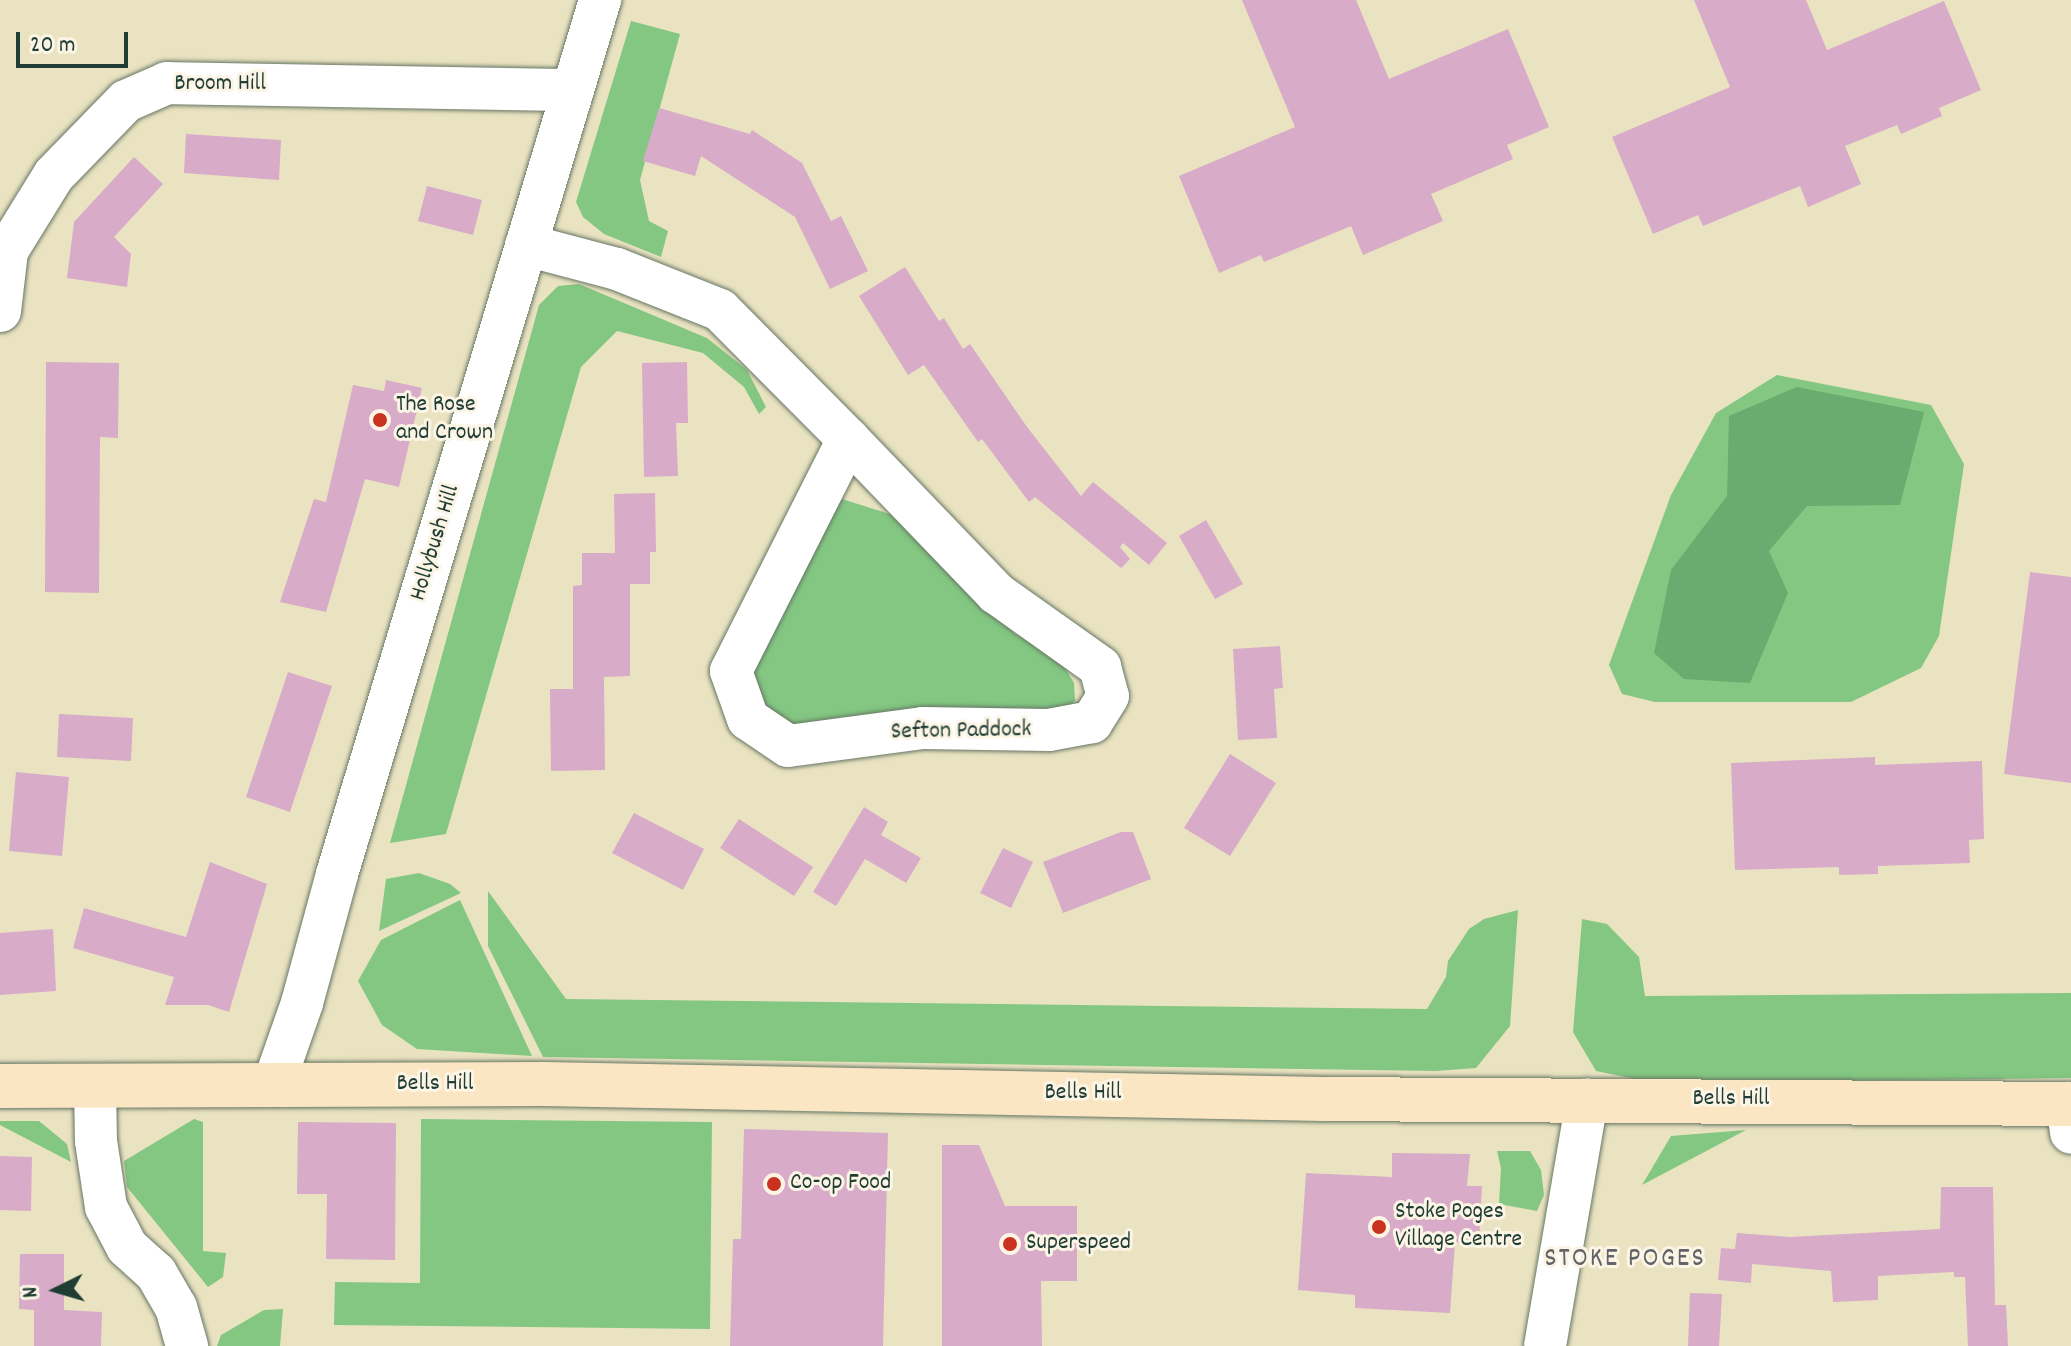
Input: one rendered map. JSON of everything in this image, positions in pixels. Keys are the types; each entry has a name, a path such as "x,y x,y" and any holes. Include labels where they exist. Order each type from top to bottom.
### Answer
{"main road":[{"name":"Bells Hill","path":"0,1086 544,1084 915,1094 1587,1100 2070,1113"}],"street":[{"name":"Hollybush Hill","path":"273,1086 302,1003 337,874 600,0"},
{"name":"Broom Hill","path":"0,311 7,251 54,175 126,101 167,83 571,90"},
{"name":"Sefton Paddock","path":"526,245 617,269 720,310 848,439 996,593 1100,667 1108,696 1092,722 1049,730 923,728 788,746 748,719 731,671 848,439"},
{"path":"95,1086 96,1141 106,1207 127,1247 156,1273 176,1307 187,1346"},
{"path":"1545,1346 1587,1100"}],"green space":[{"path":"631,21 680,34 640,180 649,221 668,231 661,257 604,234 583,217 576,202"},
{"path":"579,284 707,338 747,370 766,407 759,414 744,387 703,353 617,331 581,367 446,834 390,843 539,305 558,286"},
{"path":"1777,375 1931,405 1964,464 1939,636 1921,668 1851,702 1655,702 1622,694 1609,665 1671,495 1716,413"},
{"path":"1797,387 1924,412 1900,505 1807,506 1769,551 1788,593 1750,683 1684,679 1654,653 1671,570 1727,496 1729,416"},
{"path":"842,499 896,516 1014,633 1061,661 1074,683 1075,701 1058,719 782,726 756,718 743,663"},
{"path":"419,873 450,884 461,893 379,931 386,879"},
{"path":"488,891 566,999 1427,1009 1446,977 1448,961 1469,929 1484,919 1518,910 1510,1026 1476,1068 1436,1071 543,1057 488,946"},
{"path":"460,900 532,1056 417,1049 382,1025 358,981 381,940"},
{"path":"1582,919 1607,924 1639,957 1645,996 2071,993 2071,1078 1655,1083 1596,1071 1573,1032"},
{"path":"194,1119 203,1122 203,1251 226,1253 223,1277 208,1287 127,1187 124,1161"},
{"path":"421,1119 712,1122 710,1329 334,1325 335,1282 420,1283"},
{"path":"0,1121 39,1121 67,1144 71,1162 0,1125"},
{"path":"1746,1130 1642,1185 1671,1136"},
{"path":"1497,1151 1530,1151 1541,1170 1544,1195 1537,1211 1499,1204 1501,1168"},
{"path":"283,1309 280,1346 217,1346 221,1335 264,1310"}],"building":[{"path":"1242,0 1356,0 1389,79 1508,29 1549,127 1507,145 1513,159 1431,194 1443,221 1363,255 1351,226 1264,262 1261,255 1219,273 1179,176 1295,127"},
{"path":"1694,0 1806,0 1827,50 1944,1 1981,90 1939,108 1942,116 1901,134 1897,125 1845,146 1861,184 1808,207 1800,186 1703,226 1698,215 1653,234 1612,137 1730,87"},
{"path":"659,108 750,134 752,130 802,163 831,221 841,216 868,271 830,289 795,217 701,156 695,176 643,161"},
{"path":"186,134 281,140 279,180 184,173"},
{"path":"134,157 163,184 114,237 131,254 127,287 67,278 74,222"},
{"path":"427,186 482,200 473,235 418,221"},
{"path":"905,267 939,321 944,318 963,349 970,344 1027,427 1081,496 1093,482 1167,543 1149,565 1123,543 1120,547 1130,559 1121,568 1035,497 1029,502 982,439 978,442 924,365 908,375 859,296"},
{"path":"46,362 119,363 118,438 100,437 99,593 45,592"},
{"path":"687,362 688,423 676,423 678,476 644,477 642,363"},
{"path":"386,380 422,388 399,487 365,479 326,612 280,602 314,499 326,502 353,385 384,391"},
{"path":"655,493 656,552 650,552 650,584 630,584 630,676 604,677 605,770 551,771 550,689 573,689 573,586 582,585 582,553 615,553 614,494"},
{"path":"1206,520 1243,584 1215,599 1179,536"},
{"path":"2030,572 2071,577 2071,783 2004,774"},
{"path":"1280,646 1283,688 1274,689 1277,738 1238,740 1233,649"},
{"path":"288,672 332,686 290,812 246,797"},
{"path":"59,714 133,718 131,761 57,757"},
{"path":"1230,754 1276,783 1230,856 1184,828"},
{"path":"1875,757 1875,765 1982,761 1984,839 1969,840 1970,863 1878,866 1878,874 1839,875 1839,867 1735,870 1731,763"},
{"path":"16,772 69,777 62,856 9,851"},
{"path":"864,807 888,822 881,835 921,858 906,883 865,859 836,906 813,892"},
{"path":"634,813 704,849 683,890 612,853"},
{"path":"739,819 813,867 794,896 720,848"},
{"path":"1121,832 1133,832 1151,879 1063,913 1043,862"},
{"path":"1003,848 1033,862 1011,908 980,893"},
{"path":"210,862 267,884 229,1012 208,1005 165,1005 174,977 73,948 84,908 186,937"},
{"path":"53,929 56,991 0,995 0,933"},
{"path":"298,1122 396,1123 395,1260 326,1259 327,1194 297,1194"},
{"path":"744,1129 888,1133 883,1346 730,1346 733,1239 741,1239"},
{"name":"Superspeed","path":"942,1145 979,1145 1005,1206 1077,1206 1077,1281 1041,1281 1042,1346 942,1346"},
{"name":"Stoke Poges Village Centre","path":"1392,1153 1470,1154 1467,1186 1482,1186 1479,1243 1455,1243 1450,1313 1355,1308 1355,1295 1298,1290 1306,1173 1392,1177"},
{"path":"0,1156 32,1157 31,1211 0,1210"},
{"path":"1941,1187 1993,1187 1995,1305 2006,1305 2008,1346 1968,1346 1965,1277 1954,1277 1954,1272 1878,1276 1878,1300 1833,1302 1831,1271 1752,1264 1751,1283 1718,1280 1721,1248 1735,1249 1737,1233 1790,1237 1940,1229"},
{"path":"20,1254 64,1254 64,1310 102,1312 101,1346 34,1346 34,1310 19,1309"},
{"path":"1690,1293 1722,1294 1719,1346 1688,1346"}],"place":[{"name":"The Rose and Crown","path":"380,420"},
{"name":"Co-op Food","path":"774,1184"},
{"name":"Stoke Poges Village Centre","path":"1379,1227"},
{"name":"Superspeed","path":"1010,1244"}],"district":[{"name":"STOKE POGES","path":"1625,1260"}]}
